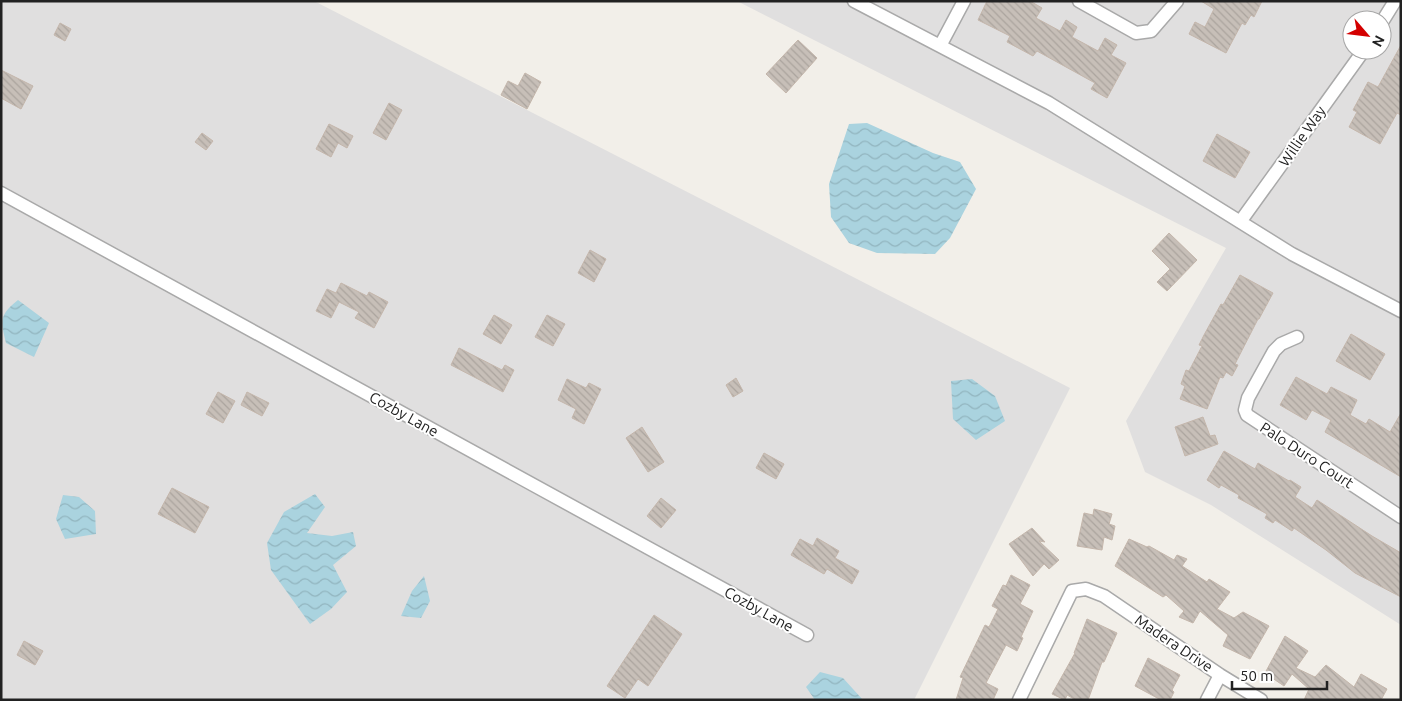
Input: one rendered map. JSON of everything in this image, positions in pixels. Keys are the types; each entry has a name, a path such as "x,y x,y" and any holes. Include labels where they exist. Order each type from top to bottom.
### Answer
{"street":[{"path":"854,1 1049,103 1292,254 1401,311"},
{"path":"940,46 964,1"},
{"path":"1079,1 1136,33 1151,31 1177,1"},
{"name":"Willie Way","path":"1240,222 1357,60"},
{"name":"Cozby Lane","path":"1,193 807,636"},
{"name":"Palo Duro Court","path":"1298,337 1280,344 1274,351 1248,398 1245,410 1247,415 1401,517"},
{"name":"Madera Drive","path":"1019,700 1072,591 1086,589 1104,596 1220,675 1261,700"},
{"path":"1207,700 1220,675"}],"shaded area":[{"path":"1,1 314,1 1070,388 914,700 1,700"},
{"path":"737,1 1401,1 1401,625 1211,505 1145,472 1126,421 1226,248"}],"water":[{"path":"867,123 933,153 960,162 976,189 950,238 935,254 877,253 849,243 831,217 829,184 849,124"},
{"path":"18,300 49,323 34,357 6,343 2,323 3,318 8,309"},
{"path":"972,379 995,396 1005,421 976,440 953,419 951,381"},
{"path":"315,494 325,507 307,533 332,536 353,532 356,546 333,565 347,592 331,609 310,624 271,570 267,543 284,512"},
{"path":"63,495 79,497 95,511 96,534 65,539 56,519"},
{"path":"424,576 430,601 421,618 401,616 412,591"},
{"path":"820,672 843,678 863,700 815,700 806,687"}],"building":[{"path":"987,1 1030,1 1042,8 1036,18 1060,31 1066,20 1077,27 1072,37 1098,51 1105,38 1117,45 1111,55 1126,63 1107,98 1091,89 1095,83 1037,51 1033,56 1007,42 1010,36 978,20"},
{"path":"1201,1 1262,1 1254,17 1251,15 1245,25 1242,23 1226,53 1189,34 1195,22 1205,27 1214,9"},
{"path":"60,23 71,29 65,41 54,35"},
{"path":"798,40 817,58 786,93 766,74"},
{"path":"1401,45 1401,115 1397,113 1380,144 1349,127 1357,112 1353,110 1368,82 1378,87"},
{"path":"1,70 33,86 21,109 1,98"},
{"path":"525,73 541,82 527,109 501,95 508,81 518,86"},
{"path":"389,103 402,110 386,140 373,133"},
{"path":"329,124 353,136 347,148 338,143 331,157 316,149"},
{"path":"202,133 213,141 206,150 195,142"},
{"path":"1217,134 1250,152 1235,178 1203,161"},
{"path":"1169,233 1197,260 1167,291 1157,282 1170,269 1152,251"},
{"path":"590,250 606,259 594,282 578,273"},
{"path":"1240,275 1273,293 1235,364 1238,365 1232,376 1226,372 1223,378 1220,377 1207,409 1180,399 1185,386 1181,384 1186,370 1189,371 1202,346 1199,345 1204,335"},
{"path":"341,283 367,296 369,292 388,302 374,328 355,318 359,312 339,302 331,318 316,311 327,289 336,293"},
{"path":"494,315 512,325 501,344 483,334"},
{"path":"547,315 565,324 553,346 535,337"},
{"path":"1351,334 1385,354 1370,380 1336,361"},
{"path":"459,348 502,370 505,365 514,370 503,392 451,365"},
{"path":"1296,377 1327,394 1331,387 1357,400 1350,415 1366,424 1369,419 1390,432 1401,413 1401,477 1325,432 1331,420 1312,410 1306,420 1280,405"},
{"path":"736,378 743,391 733,397 726,385"},
{"path":"567,379 586,388 589,383 601,389 584,424 572,418 576,409 558,400"},
{"path":"218,392 235,401 223,423 206,414"},
{"path":"247,392 269,403 262,416 241,405"},
{"path":"1203,417 1210,436 1215,435 1218,444 1185,456 1175,427"},
{"path":"642,427 664,462 648,472 626,438"},
{"path":"1224,451 1255,469 1258,463 1290,480 1301,487 1295,497 1312,508 1317,500 1401,553 1401,597 1355,573 1294,528 1292,531 1275,520 1273,523 1265,518 1267,514 1238,498 1239,495 1221,485 1219,488 1207,480"},
{"path":"764,453 784,464 776,479 756,468"},
{"path":"172,488 209,507 195,533 158,514"},
{"path":"661,498 676,510 661,528 647,516"},
{"path":"1094,509 1112,514 1109,524 1115,526 1112,540 1104,537 1102,550 1077,546 1084,513 1093,515"},
{"path":"1032,528 1045,542 1039,541 1059,560 1049,569 1044,564 1033,576 1009,544"},
{"path":"817,538 839,551 835,558 859,571 852,584 827,569 824,574 791,555 800,539 813,546"},
{"path":"1129,539 1147,547 1149,546 1174,560 1177,555 1187,559 1182,566 1207,582 1209,579 1230,592 1217,609 1234,618 1243,612 1269,626 1250,659 1223,646 1228,635 1200,611 1193,623 1179,617 1184,611 1166,595 1163,597 1115,566"},
{"path":"1011,575 1030,585 1020,604 1033,611 1021,637 1023,638 1017,651 1006,645 986,683 998,689 993,700 956,700 963,678 960,677 985,625 989,627 998,609 992,606 1003,585 1006,586"},
{"path":"654,615 682,634 648,686 638,679 625,698 607,686"},
{"path":"1087,619 1117,633 1104,662 1102,662 1088,700 1076,700 1067,695 1065,700 1052,694 1075,653"},
{"path":"1285,636 1308,651 1296,668 1315,677 1326,665 1354,687 1361,674 1387,689 1381,700 1304,700 1309,689 1292,674 1284,686 1265,673"},
{"path":"24,641 43,651 35,665 17,655"},
{"path":"1148,658 1180,675 1172,690 1174,692 1170,700 1161,700 1135,686"}]}
